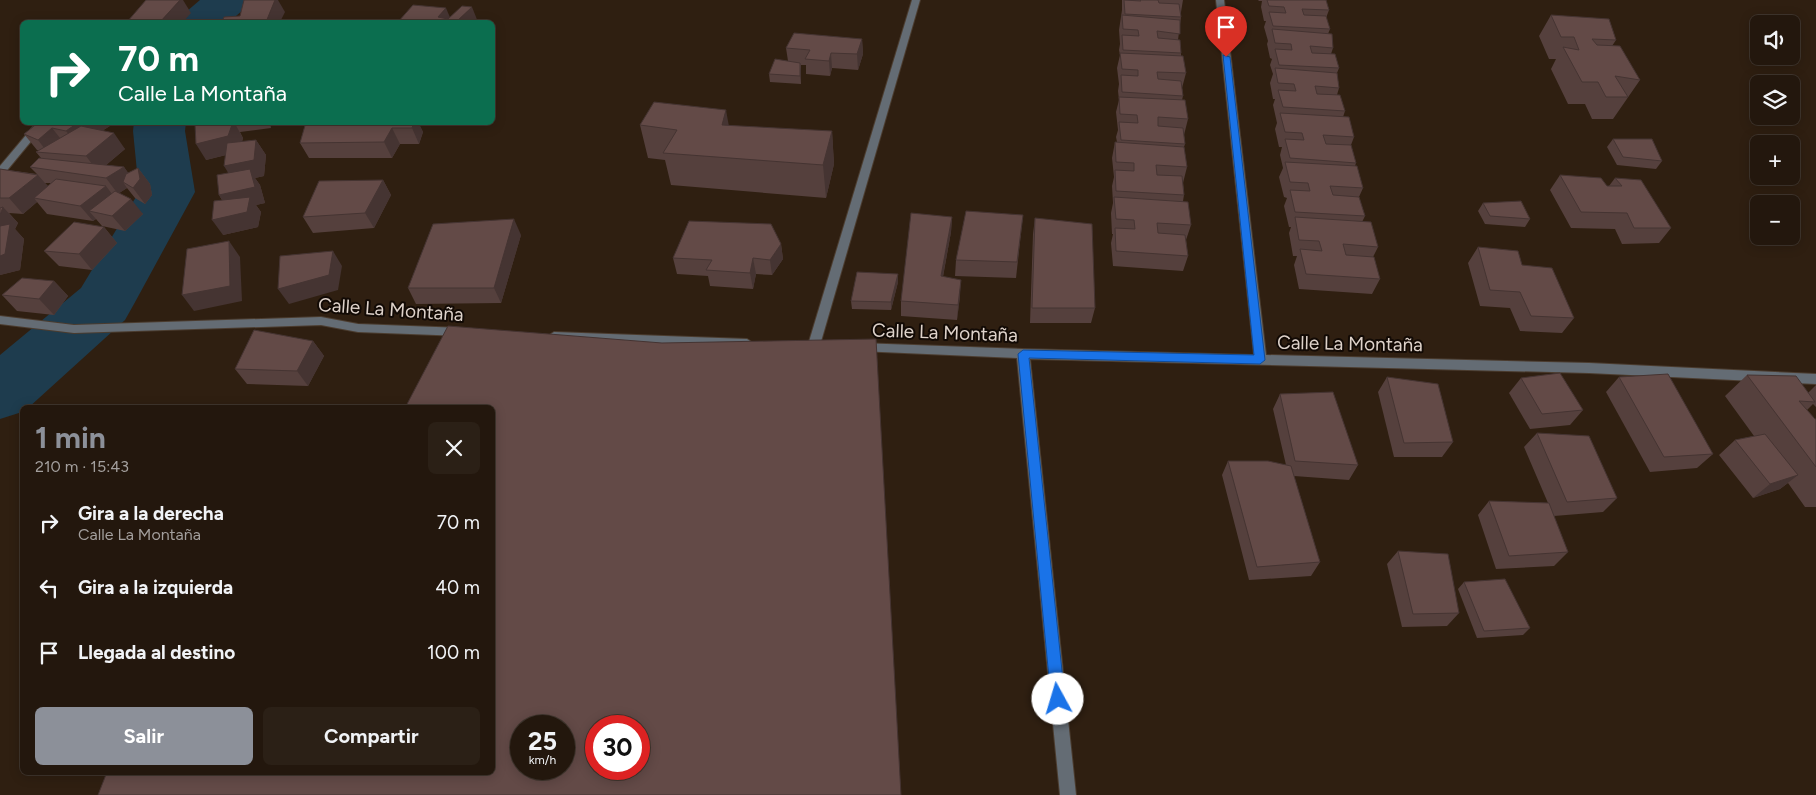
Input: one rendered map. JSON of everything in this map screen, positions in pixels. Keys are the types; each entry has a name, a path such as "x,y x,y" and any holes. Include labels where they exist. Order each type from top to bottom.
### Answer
{"street":[{"path":"814,345 916,0"},
{"path":"1220,0 1260,360"},
{"path":"0,172 40,125"},
{"name":"Calle La Montaña","path":"0,320 74,329 321,322 358,328 477,333"},
{"path":"546,335 764,343"},
{"name":"Calle La Montaña","path":"844,346 1023,354 1589,368 1816,378"},
{"path":"1023,354 1068,795"}],"building":[{"path":"146,0 180,0 162,20 129,20"},
{"path":"244,0 275,0 267,20 223,20 224,17 240,16"},
{"path":"1124,0 1158,0 1159,3 1179,4 1181,17 1125,14"},
{"path":"1267,0 1326,0 1329,10 1302,9 1304,15 1326,16 1330,29 1273,26 1269,12 1286,13 1284,7 1269,6"},
{"path":"413,5 446,8 438,17 448,19 462,6 472,7 458,20 400,20"},
{"path":"1122,15 1180,20 1180,34 1157,31 1158,38 1180,40 1181,53 1123,50 1122,35 1139,36 1138,30 1123,29"},
{"path":"1551,15 1609,19 1616,40 1592,39 1597,45 1620,46 1640,80 1615,76 1628,97 1606,97 1598,82 1582,82 1563,47 1579,50 1574,37 1561,37"},
{"path":"1272,29 1332,34 1333,48 1310,46 1312,53 1335,54 1339,68 1279,65 1275,49 1292,50 1291,44 1275,43"},
{"path":"794,33 862,39 857,54 831,53 829,61 805,59 810,50 786,48"},
{"path":"1120,53 1183,56 1186,73 1157,72 1158,79 1181,81 1183,96 1122,92 1121,75 1138,76 1138,70 1122,69"},
{"path":"775,59 800,63 800,76 769,74"},
{"path":"1275,68 1337,73 1339,88 1315,86 1317,94 1340,95 1345,111 1283,107 1278,90 1296,91 1294,84 1278,83"},
{"path":"1119,97 1185,100 1188,119 1158,117 1158,126 1183,128 1185,144 1121,140 1119,122 1138,123 1137,115 1120,114"},
{"path":"654,102 726,110 722,125 832,131 823,165 663,153 677,130 640,125"},
{"path":"1280,113 1349,117 1354,137 1323,135 1326,144 1351,145 1356,163 1290,158 1285,139 1304,140 1302,133 1285,132"},
{"path":"35,125 75,125 66,131 52,128 38,140 24,134"},
{"path":"195,125 232,125 228,136 196,144"},
{"path":"305,125 413,125 412,128 392,128 384,142 300,143"},
{"path":"81,126 114,133 86,156 36,152"},
{"path":"1613,139 1652,139 1662,161 1623,157"},
{"path":"256,140 254,160 224,166 227,143"},
{"path":"1115,142 1184,147 1187,167 1156,165 1157,175 1182,176 1184,195 1116,191 1115,170 1134,171 1134,163 1116,162"},
{"path":"39,158 124,167 106,178 30,167"},
{"path":"1285,162 1357,166 1363,188 1330,186 1333,195 1359,197 1365,216 1295,212 1290,190 1310,191 1308,183 1290,182"},
{"path":"138,168 140,179 133,188 123,182 126,174"},
{"path":"0,169 38,175 9,198 0,198"},
{"path":"250,169 255,187 219,195 217,175"},
{"path":"1560,175 1601,178 1607,186 1622,186 1615,178 1641,180 1671,228 1634,228 1627,213 1581,212"},
{"path":"56,179 106,186 80,206 34,198"},
{"path":"383,180 365,213 303,217 319,181"},
{"path":"115,191 131,199 112,216 89,211"},
{"path":"250,197 247,212 212,220 214,201"},
{"path":"1114,197 1188,202 1191,225 1157,223 1158,233 1185,235 1188,256 1116,251 1115,228 1135,229 1134,220 1116,219"},
{"path":"1521,201 1530,219 1490,216 1483,203"},
{"path":"966,211 1023,215 1017,262 956,260"},
{"path":"911,213 952,217 941,276 961,280 958,305 901,301"},
{"path":"1295,217 1371,222 1378,247 1343,244 1346,255 1374,257 1380,279 1306,274 1300,249 1322,251 1319,241 1299,240"},
{"path":"1035,218 1092,224 1095,308 1032,308"},
{"path":"514,219 494,288 408,288 433,224"},
{"path":"689,221 771,224 781,244 770,260 753,258 750,273 706,270 712,260 673,258"},
{"path":"74,222 104,227 79,254 44,251"},
{"path":"10,224 5,254 0,256 0,226"},
{"path":"229,241 230,286 182,295 187,249"},
{"path":"1478,247 1518,251 1522,265 1552,268 1574,318 1531,316 1520,292 1490,290"},
{"path":"333,251 329,275 278,289 280,256"},
{"path":"857,272 898,274 891,302 851,301"},
{"path":"22,278 54,281 39,299 2,295"},
{"path":"448,326 662,343 876,339 901,795 98,795 106,775 495,775 495,405 407,405"},
{"path":"254,330 313,341 297,371 235,369"},
{"path":"1560,373 1583,410 1542,414 1521,378"},
{"path":"1668,374 1713,454 1664,457 1619,377"},
{"path":"1747,375 1796,376 1815,402 1799,401 1816,419 1816,467"},
{"path":"1387,377 1438,384 1453,442 1404,443"},
{"path":"1333,392 1358,465 1295,461 1280,394"},
{"path":"1537,433 1589,436 1617,498 1567,502"},
{"path":"1765,434 1798,475 1770,484 1735,440"},
{"path":"1228,461 1268,461 1291,466 1320,562 1257,567"},
{"path":"1489,501 1549,503 1568,552 1509,556"},
{"path":"1398,551 1448,554 1459,613 1413,614"},
{"path":"1505,579 1530,628 1484,631 1464,582"}],"waterway":[{"path":"204,20 227,0"},
{"path":"0,393 103,304 167,192 160,125"}],"route":[{"path":"1058,699 1023,354 1260,360 1226,57"}]}
